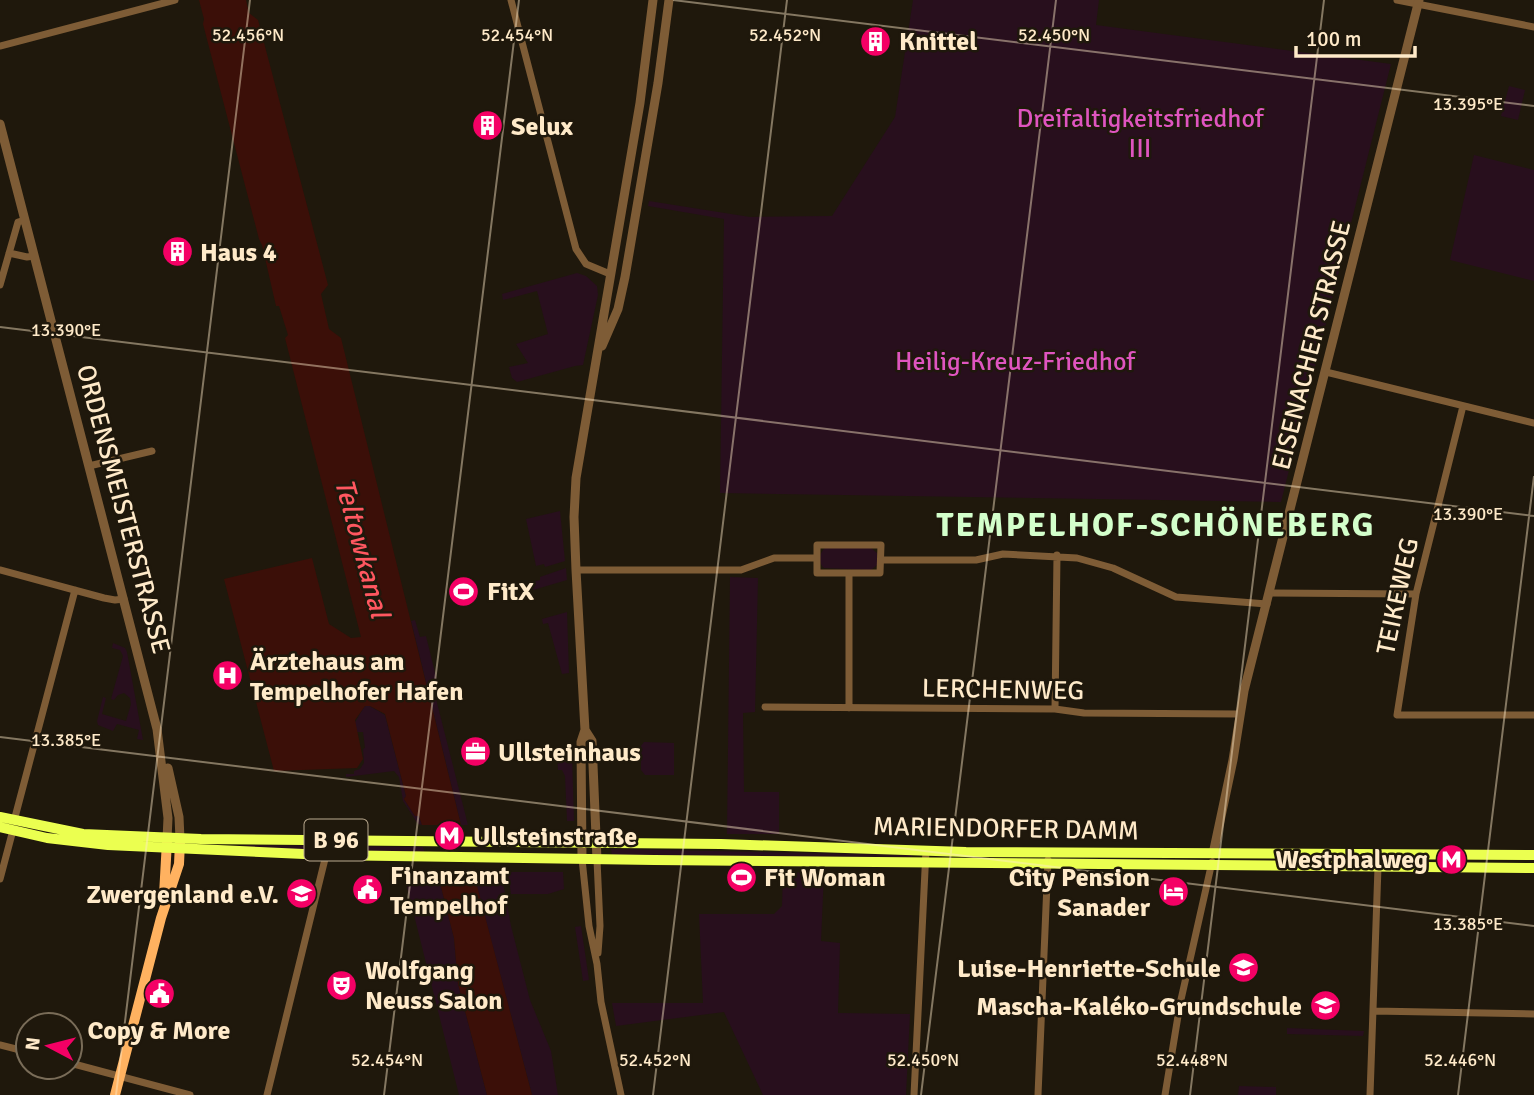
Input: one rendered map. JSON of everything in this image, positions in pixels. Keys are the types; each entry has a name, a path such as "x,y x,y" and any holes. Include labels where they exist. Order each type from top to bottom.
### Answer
{"main road":[{"name":"B 96","path":"0,817 14,826"},
{"name":"B 96","path":"0,827 14,826 167,844 326,855"},
{"name":"MARIENDORFER DAMM","path":"180,844 597,843 926,850 1048,858"},
{"path":"161,918 167,844"},
{"path":"115,1095 161,918 179,863 180,844"},
{"name":"MARIENDORFER DAMM","path":"326,855 925,863 1048,858 1212,860 1534,855"},
{"name":"MARIENDORFER DAMM","path":"1212,860 1378,867 1534,868"}],"street":[{"path":"0,46 174,0"},
{"path":"511,0 576,249 586,264 625,277"},
{"path":"621,1095 601,1002 582,859 581,742 585,730 574,517 576,478 626,181 653,0"},
{"path":"597,357 618,309 625,277 669,0"},
{"path":"1397,0 1534,27"},
{"name":"EISENACHER STRASSE","path":"1212,860 1233,760 1239,714 1419,3"},
{"name":"ORDENSMEISTERSTRASSE","path":"0,124 175,794 180,844"},
{"path":"626,181 642,183"},
{"path":"0,285 18,222 25,220"},
{"path":"9,253 34,256"},
{"path":"1326,372 1534,423"},
{"name":"TEIKEWEG","path":"1462,406 1416,594 1397,715 1534,715"},
{"path":"89,466 152,451"},
{"path":"817,545 881,545 881,560 880,573 817,573 817,545"},
{"path":"881,560 976,560 1003,554 1057,555 1097,562 1176,597 1267,604"},
{"path":"1055,709 1057,555"},
{"path":"576,570 741,570 774,558 817,558"},
{"path":"0,570 115,600 124,599"},
{"path":"849,573 849,708"},
{"path":"0,879 75,590"},
{"path":"1270,593 1416,594"},
{"name":"LERCHENWEG","path":"765,707 1055,709 1084,713 1239,714"},
{"path":"585,730 592,741 600,926 597,964"},
{"name":"ORDENSMEISTERSTRASSE","path":"160,744 168,818 167,844"},
{"path":"915,1095 926,850"},
{"path":"267,1095 326,855"},
{"path":"1038,1095 1048,858"},
{"path":"1165,1095 1180,1004 1212,860"},
{"path":"1370,1095 1378,867"},
{"path":"1373,1011 1534,1014"},
{"path":"84,1067 190,1095"}],"green space":[{"path":"913,0 1099,0 1096,25 1391,64 1281,502 720,493 724,219 648,206 649,201 750,217 832,216 895,117"},
{"path":"1509,86 1525,90 1518,120 1501,116"},
{"path":"1474,155 1534,170 1534,281 1450,260"},
{"path":"577,273 586,276 597,286 598,295 583,365 517,382 512,378 509,367 528,363 516,344 548,334 537,291 503,300 502,294"},
{"path":"560,511 565,561 545,567 544,564 536,566 526,519"},
{"path":"825,548 871,548 877,553 877,565 871,570 824,568 820,558"},
{"path":"566,568 567,580 533,590 530,583"},
{"path":"730,577 758,578 755,712 743,713 744,792 779,792 779,834 727,834"},
{"path":"567,612 569,673 562,674 548,623 543,624 542,619"},
{"path":"415,620 420,637 426,636 438,685 433,687 468,825 461,825 411,621"},
{"path":"113,643 125,648 127,652 143,740 137,739 139,730 117,724 113,731 98,725 103,697 106,698 102,714 126,721 131,704 130,698 124,693 114,700 111,699 123,656 120,650 112,648"},
{"path":"368,705 385,715 406,796 404,799 415,816 419,816 422,825 418,824 403,801 399,777 394,771 346,777 346,774 354,774 364,763 363,732 356,732 354,724"},
{"path":"644,742 674,743 674,775 645,775 641,770 641,746"},
{"path":"557,752 572,754 574,821 567,821 565,776 562,770 558,770"},
{"path":"237,846 423,847 425,853 336,852"},
{"path":"611,849 912,855 912,857 612,855"},
{"path":"403,871 437,871 454,938 458,984 487,1095 459,1095"},
{"path":"473,872 501,872 511,926 530,1000 551,1051 558,1095 532,1095"},
{"path":"508,872 563,872 564,889 548,894 511,894"},
{"path":"783,872 824,873 821,941 840,943 838,1013 910,1014 906,1095 763,1095 724,1012 616,1026 612,1003 703,1003 699,914 774,914 782,906"},
{"path":"581,926 589,980 583,981 575,927"},
{"path":"1287,1028 1364,1031 1363,1036 1287,1034"},
{"path":"1239,1086 1276,1087 1276,1095 1238,1095"}],"water":[{"name":"Teltowkanal","path":"199,0 246,0 249,13 258,20 328,285 321,294 329,329 341,338 461,825 532,1095 487,1095 458,984 454,938 437,871 419,816 415,816 404,799 406,796 385,714 365,706 355,720 363,759 357,768 274,771 224,579 312,558 329,624 351,638 361,637 285,338 288,335 279,306 276,306"}],"pier":[{"path":"419,825 464,825 476,872 433,871"}],"place":[{"name":"Knittel","path":"876,41"},
{"name":"Selux","path":"488,126"},
{"name":"Haus 4","path":"177,252"},
{"name":"FitX","path":"464,591"},
{"name":"Ärztehaus am Tempelhofer Hafen","path":"227,676"},
{"name":"Ullsteinhaus","path":"475,752"},
{"name":"Ullsteinstraße","path":"450,836"},
{"name":"Westphalweg","path":"1451,859"},
{"name":"Fit Woman","path":"741,877"},
{"name":"Finanzamt Tempelhof","path":"367,890"},
{"name":"City Pension Sanader","path":"1173,892"},
{"name":"Zwergenland e.V.","path":"302,894"},
{"name":"Luise-Henriette-Schule","path":"1244,968"},
{"name":"Wolfgang Neuss Salon","path":"342,985"},
{"name":"Copy & More","path":"159,994"},
{"name":"Mascha-Kaléko-Grundschule","path":"1325,1006"}],"district":[{"name":"TEMPELHOF-SCHÖNEBERG","path":"1156,524"}],"park label":[{"name":"Dreifaltigkeitsfriedhof III","path":"1140,133"},
{"name":"Heilig-Kreuz-Friedhof","path":"1015,361"}]}
